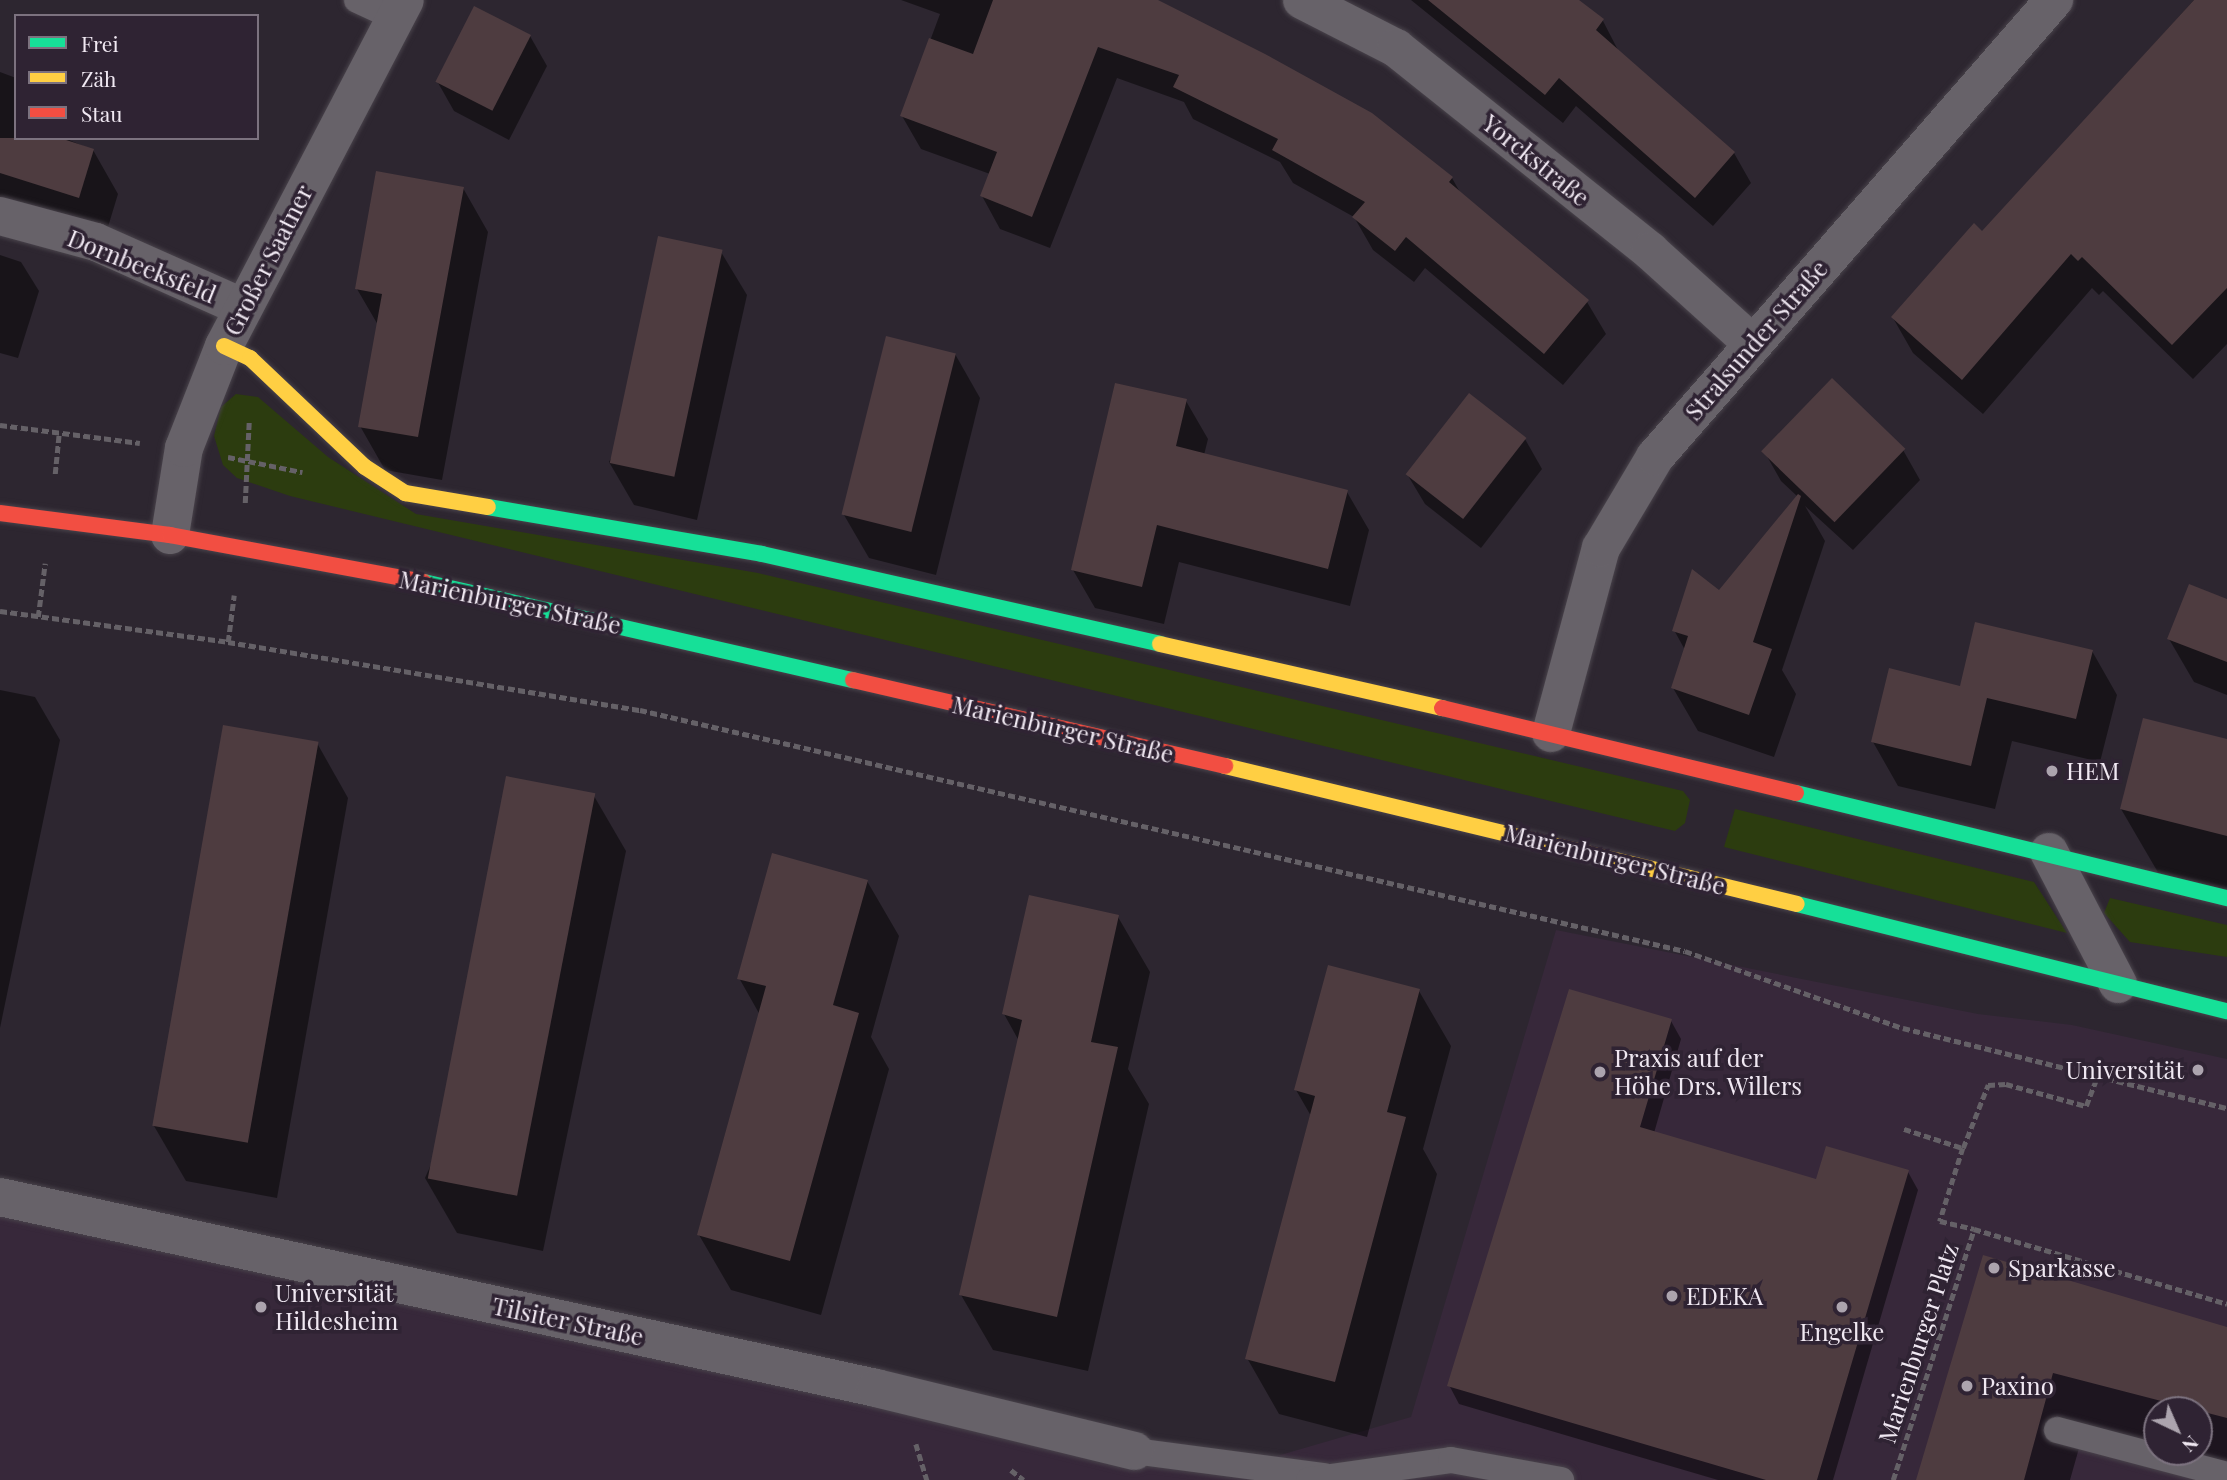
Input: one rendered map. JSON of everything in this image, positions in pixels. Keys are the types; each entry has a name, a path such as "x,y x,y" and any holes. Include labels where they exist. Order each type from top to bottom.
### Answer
{"main road":[{"path":"237,352 365,467 405,493 762,554 1551,733 2049,852 2227,898"},
{"name":"Marienburger Straße","path":"0,513 170,535 464,589 1494,829 2227,1012"}],"street":[{"name":"Yorckstraße","path":"1302,0 1396,48 1650,251 1753,344"},
{"name":"Stralsunder Straße","path":"1551,733 1601,548 1655,457 2054,0"},
{"name":"Großer Saatner","path":"170,535 184,449 237,352 242,307 400,9"},
{"name":"Dornbeeksfeld","path":"0,216 96,242 242,307"},
{"path":"2049,852 2118,984"},
{"name":"Tilsiter Straße","path":"0,1198 876,1388 1134,1451"}],"lane":[{"path":"357,0 400,9"},
{"path":"2057,1430 2227,1475"},
{"path":"1134,1451 1316,1478 1451,1460 1562,1480"}],"path":[{"path":"228,642 241,548 237,352"},
{"path":"0,611 228,642 640,710 1685,951 1903,1028 2227,1108"},
{"path":"1973,1229 1940,1221 1988,1085 2006,1083 2086,1106 2097,1078"},
{"path":"1904,1129 1964,1148"},
{"name":"Marienburger Platz","path":"1893,1480 1973,1229 2227,1304"},
{"path":"912,1430 927,1480"}],"shaded area":[{"path":"1556,930 1978,1014 2072,1025 2227,1059 2227,1480 0,1480 0,1196 1256,1462 1411,1417"}],"green space":[{"path":"236,394 258,397 328,457 416,514 758,573 1683,791 1690,800 1685,823 1675,831 290,496 237,478 223,465 214,436 221,407"},
{"path":"1735,809 2034,882 2067,933 1724,847"},
{"path":"2110,898 2227,925 2227,957 2130,942 2104,913"}],"building":[{"path":"993,0 1158,0 1265,54 1372,113 1453,177 1449,182 1589,300 1544,354 1406,237 1395,251 1352,217 1365,202 1272,150 1278,139 1173,87 1179,75 1098,47 1032,217 980,196 997,152 900,116 929,38 973,54"},
{"path":"1428,0 1579,0 1604,19 1596,30 1735,152 1695,198 1559,78 1545,95"},
{"path":"2194,0 2227,0 2227,288 2172,345 2082,257 2078,261 2071,254 1962,380 1891,317 1974,223 1982,231"},
{"path":"474,6 531,35 492,111 435,82"},
{"path":"0,138 66,140 94,149 79,198 0,173"},
{"path":"376,171 464,187 418,437 358,427 382,294 355,289"},
{"path":"658,236 723,250 674,477 610,463"},
{"path":"886,336 956,353 911,532 841,515"},
{"path":"1832,378 1905,449 1835,522 1761,451"},
{"path":"1115,383 1187,399 1176,446 1348,490 1328,569 1157,525 1142,587 1071,570"},
{"path":"1469,393 1527,438 1463,519 1406,474"},
{"path":"1798,494 1801,496 1753,642 1772,649 1749,715 1671,688 1688,636 1672,631 1692,569 1719,590"},
{"path":"2189,584 2227,599 2227,662 2167,639"},
{"path":"1975,622 2093,650 2076,719 1987,698 1971,766 1871,742 1889,668 1960,686"},
{"path":"2143,718 2227,739 2227,836 2120,809"},
{"path":"223,725 319,742 248,1143 152,1126"},
{"path":"506,776 595,793 517,1196 428,1178"},
{"path":"772,853 868,880 833,1005 859,1013 790,1261 697,1235 766,986 737,979"},
{"path":"1029,895 1119,915 1091,1042 1118,1047 1057,1317 959,1295 1022,1020 1002,1014"},
{"path":"1328,965 1420,989 1387,1112 1406,1117 1335,1382 1245,1359 1315,1096 1294,1090"},
{"name":"EDEKA","path":"1569,989 1672,1019 1640,1127 1816,1179 1826,1146 1909,1170 1817,1480 1766,1480 1447,1386"},
{"path":"1983,1255 2227,1327 2227,1418 2213,1414 2213,1396 2143,1396 2053,1373 2024,1480 1916,1480"}],"traffic: fast":[{"path":"488,507 762,554 1160,644"},
{"path":"424,582 853,680"},
{"path":"1796,793 2227,898"},
{"path":"1797,904 2227,1011"}],"traffic: slow":[{"path":"224,346 250,358 365,467 405,493 488,507"},
{"path":"1160,644 1442,708"},
{"path":"1225,766 1797,904"}],"traffic: jam":[{"path":"0,513 170,535 424,582"},
{"path":"853,680 1225,766"},
{"path":"1442,708 1796,793"}],"place":[{"name":"HEM","path":"2052,771"},
{"name":"Universität","path":"2198,1070"},
{"name":"Praxis auf der Höhe Drs. Willers","path":"1600,1072"},
{"name":"Sparkasse","path":"1994,1268"},
{"name":"EDEKA","path":"1672,1296"},
{"name":"Universität Hildesheim","path":"261,1307"},
{"name":"Engelke","path":"1842,1307"},
{"name":"Paxino","path":"1967,1386"}]}
